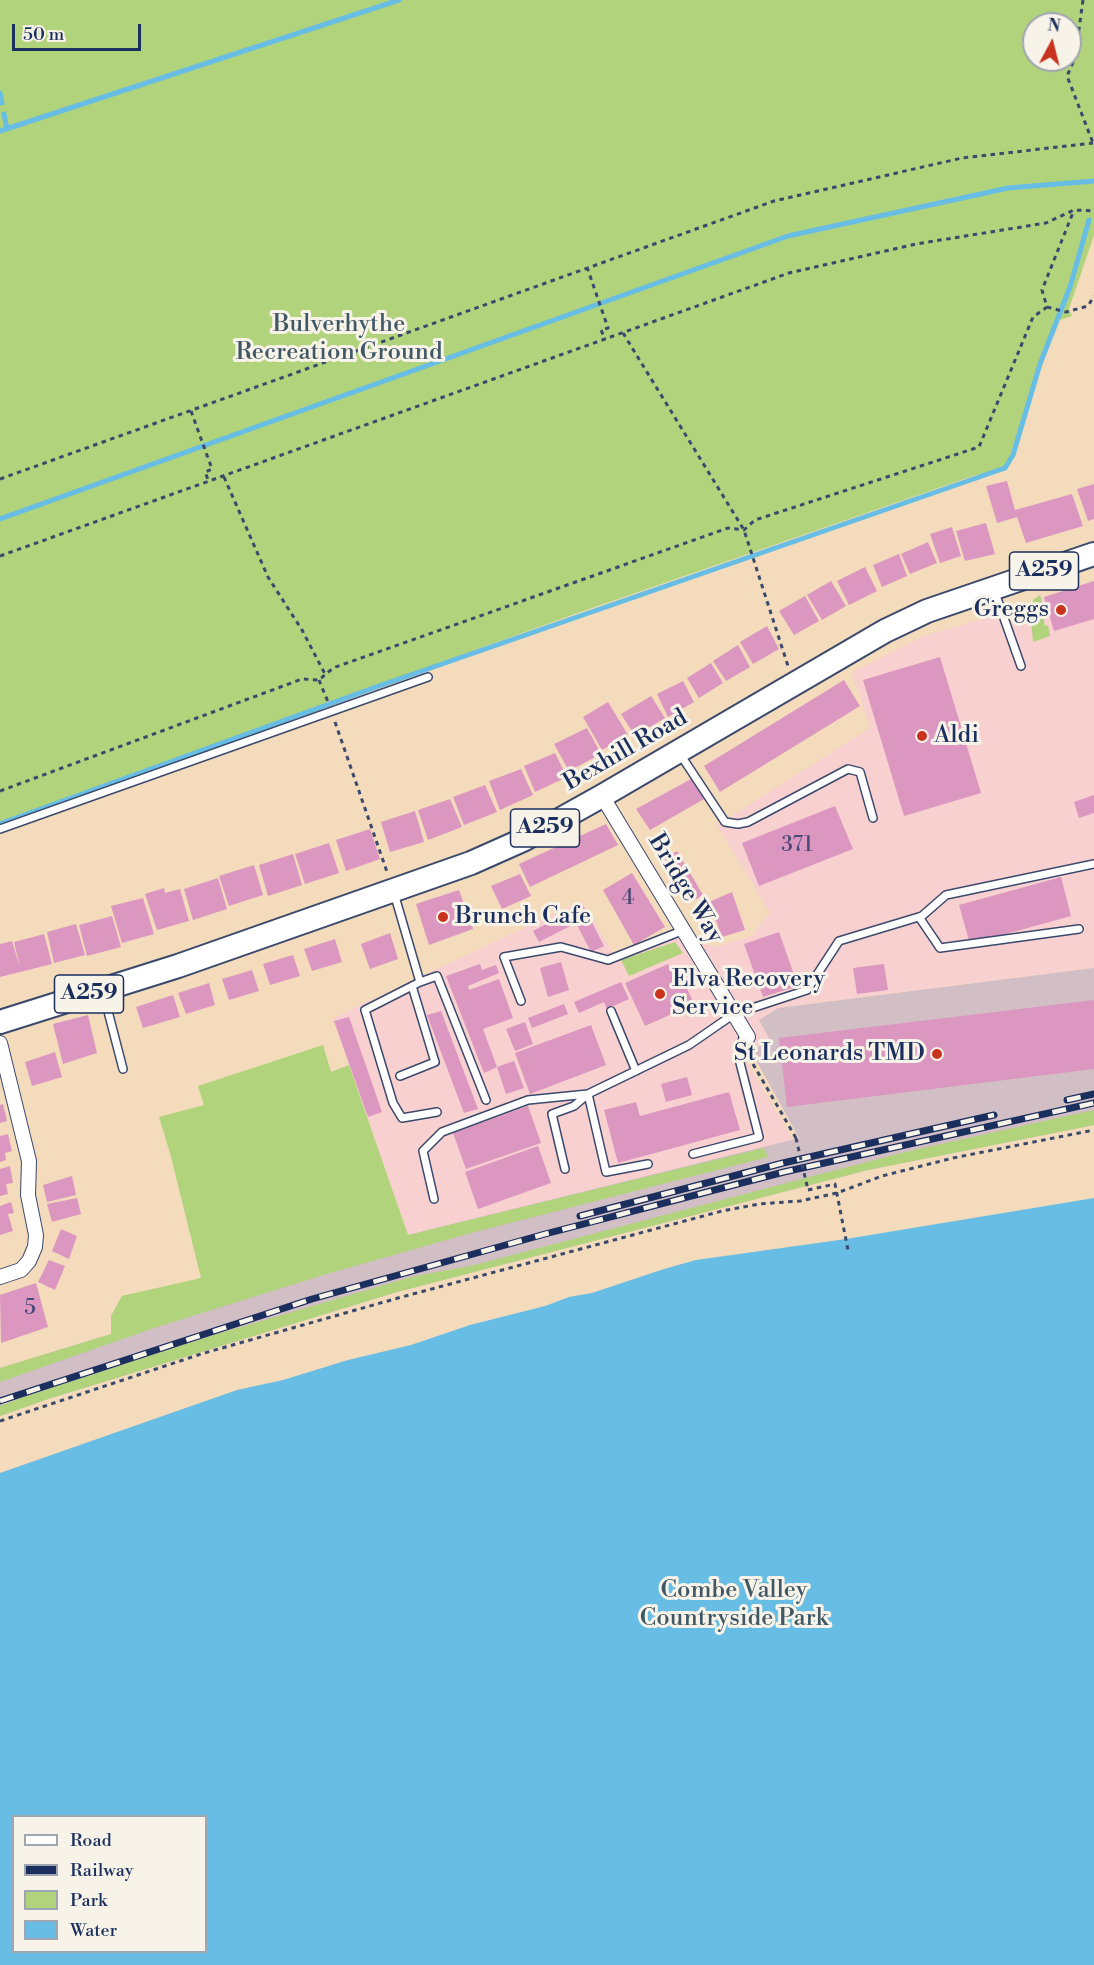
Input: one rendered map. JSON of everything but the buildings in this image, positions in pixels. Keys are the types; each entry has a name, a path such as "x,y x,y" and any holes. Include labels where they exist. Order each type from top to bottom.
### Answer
{"highway":[{"name":"Bexhill Road","path":"0,1022 178,966 471,863 525,839 885,632 927,611 1094,554"}],"street":[{"name":"Bridge Way","path":"602,796 746,1034"},
{"path":"0,1043 29,1161 28,1200 36,1235 35,1247 29,1261 21,1270 0,1277"}],"lane":[{"path":"993,588 1021,666"},
{"path":"0,829 331,709 428,677"},
{"path":"679,752 725,822 738,824 748,822 848,769 860,772 873,818"},
{"path":"565,1169 552,1113 574,1106 588,1095 689,1044 734,1014 807,990 839,941 919,917 946,895 1094,864"},
{"path":"393,891 420,982"},
{"path":"919,917 940,948 1079,929"},
{"path":"521,1001 504,957 561,947 608,960 684,930"},
{"path":"437,1112 402,1118 393,1103 365,1010 420,982 437,976 486,1100"},
{"path":"400,1076 435,1062 412,986"},
{"path":"103,990 123,1069"},
{"path":"611,1011 636,1071"},
{"path":"693,1155 759,1137 739,1059 746,1034"},
{"path":"588,1095 606,1172 648,1164"},
{"path":"434,1199 423,1151 442,1132 528,1100 588,1095"}],"path":[{"path":"0,479 774,201 962,158 1093,143 1067,76 1075,58 1083,0"},
{"path":"1047,307 1042,290 1074,210"},
{"path":"0,556 789,273 916,244 1046,223 1074,210 1094,211"},
{"path":"587,267 608,328 601,330 605,339"},
{"path":"1047,307 1066,312 1088,306 1094,296"},
{"path":"0,791 302,680 319,680 333,668 728,528 744,530 755,520 979,447 1033,317 1047,307"},
{"path":"623,333 744,530 794,685"},
{"path":"191,411 212,469 205,472 209,482"},
{"path":"225,477 268,577 302,630 325,674"},
{"path":"319,680 393,891"},
{"path":"763,1081 796,1138 808,1190 835,1184 848,1250"},
{"path":"0,1421 201,1354 398,1298 722,1211 759,1204 800,1201 837,1193 882,1176 953,1158 1094,1130"}],"shaded area":[{"path":"1094,581 1094,968 778,1008 770,1040 743,1055 793,1140 408,1235 333,1018 581,901 614,954 668,932 715,947 751,936 770,913 717,825 870,728 852,672 923,636 996,615 1003,608 1033,602"},
{"path":"1094,968 1094,1125 868,1170 397,1292 48,1399 0,1416 0,1368 111,1334 111,1316 122,1296 408,1235 799,1138 751,1051 770,1040 759,1020 778,1008"}],"green space":[{"name":"Bulverhythe Recreation Ground","path":"0,0 1094,0 1094,235 1069,309 1072,316 1057,321 1006,467 973,476 572,615 0,822"},
{"path":"1040,595 1045,626 1048,625 1050,636 1033,642 1031,620 1033,600"},
{"path":"675,942 683,953 629,976 621,960"},
{"path":"323,1045 331,1072 349,1065 408,1235 764,1148 768,1157 471,1233 320,1276 154,1328 0,1382 0,1368 111,1334 111,1316 122,1296 201,1278 159,1117 204,1105 198,1086"},
{"path":"1094,1110 1094,1125 868,1170 397,1292 48,1399 0,1416 0,1406 21,1398 207,1337 411,1277 474,1265 905,1152"}],"water":[{"name":"Combe Valley Countryside Park","path":"1094,1198 1094,1965 0,1965 0,1473 237,1390 283,1380 348,1360 411,1345 470,1325 545,1306 569,1297 592,1293 696,1260 846,1239"}],"waterway":[{"path":"0,131 399,0"},
{"path":"0,93 2,103"},
{"path":"4,114 7,129"},
{"path":"0,519 788,236 1008,188 1094,181"},
{"path":"0,824 376,687 1005,468 1013,455 1040,364 1070,287 1089,220"}],"railway":[{"path":"1067,1100 1094,1094"},
{"path":"0,1401 312,1299 545,1234 784,1172 1094,1103"},
{"path":"580,1216 783,1163 994,1115"}],"place":[{"name":"Greggs","path":"1061,610"},
{"name":"Aldi","path":"922,736"},
{"name":"Brunch Cafe","path":"443,917"},
{"name":"Elva Recovery Service","path":"660,994"},
{"name":"St Leonards TMD","path":"937,1054"}]}
